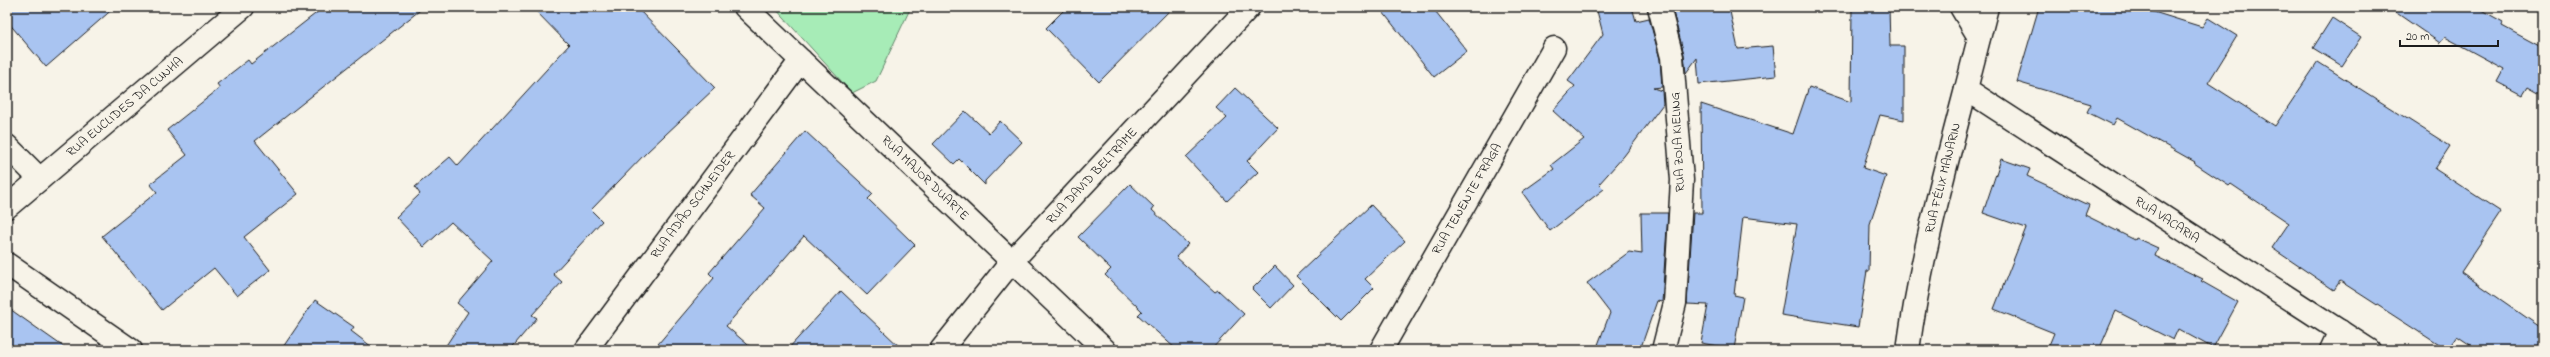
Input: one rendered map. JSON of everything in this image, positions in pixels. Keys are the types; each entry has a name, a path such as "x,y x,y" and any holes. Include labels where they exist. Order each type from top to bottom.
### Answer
{"street":[{"name":"RUA EUCLIDES DA CUNHA","path":"7,207 243,7"},
{"name":"RUA MAJOR DUARTE","path":"745,7 1105,350"},
{"name":"RUA DAVID BELTRAME","path":"941,350 1012,261 1249,7"},
{"name":"RUA ZOLA KIELING","path":"1659,7 1672,57 1682,180 1675,303 1663,350"},
{"path":"1961,7 1979,37"},
{"name":"RUA FÉLIX MANARIN","path":"1908,350 1914,305 1932,220 1987,7"},
{"name":"RUA TENENTE FRAGA","path":"1381,350 1554,48"},
{"name":"RUA ADÃO SCHNEIDER","path":"586,350 801,60"},
{"name":"RUA VACARIA","path":"1966,89 2336,341 2369,350"},
{"path":"7,146 40,179"},
{"path":"7,264 132,350"}],"green space":[{"path":"774,7 911,7 876,81 852,93"}],"building":[{"path":"7,7 115,7 46,67 7,21"},
{"path":"324,7 424,7 255,141 298,194 244,237 270,270 237,296 214,268 162,310 102,236 157,192 150,184 187,155 167,130 220,88 217,84 248,60 251,64"},
{"path":"532,7 636,7 715,88 647,152 591,210 602,221 553,274 562,282 532,315 537,318 510,350 443,350 468,312 457,303 493,261 451,222 424,247 396,217 420,194 415,187 450,157 458,166 569,45"},
{"path":"1067,7 1173,7 1099,82 1046,28"},
{"path":"1379,7 1432,7 1467,51 1434,77"},
{"path":"1596,7 1632,7 1636,21 1649,18 1660,59 1662,87 1653,88 1662,91 1663,104 1624,156 1599,184 1604,189 1550,231 1522,192 1554,169 1551,165 1584,139 1553,111 1575,86 1568,81 1603,34"},
{"path":"1696,7 1729,7 1738,49 1773,46 1776,76 1699,84 1697,58 1686,73 1684,54 1673,12"},
{"path":"1852,7 1889,7 1890,46 1904,46 1904,120 1880,115 1863,168 1886,176 1870,224 1869,271 1867,271 1858,327 1781,315 1797,224 1743,217 1734,295 1743,297 1734,349 1701,343 1708,305 1687,304 1693,213 1702,213 1701,104 1793,134 1809,87 1851,102"},
{"path":"2039,7 2138,7 2202,27 2208,18 2237,36 2208,83 2275,126 2318,62 2450,146 2435,169 2501,212 2461,272 2543,329 2543,350 2478,350 2457,336 2447,350 2340,281 2334,290 2272,248 2289,223 2231,184 2229,186 2194,163 2195,162 2117,118 2113,125 2087,112 2091,104 2017,82"},
{"path":"2388,7 2476,7 2503,22 2502,26 2543,48 2543,96 2527,87 2522,95 2497,82 2504,69 2445,37 2440,43"},
{"path":"2332,18 2361,37 2342,66 2313,48"},
{"path":"1235,88 1278,128 1247,161 1258,172 1227,201 1186,157 1227,118 1216,108"},
{"path":"965,111 989,133 1000,121 1022,142 985,181 985,185 959,159 954,164 933,144"},
{"path":"805,131 873,194 868,199 915,245 867,295 804,236 726,326 754,350 653,350 714,278 709,273 765,208 750,195"},
{"path":"2001,159 2030,169 2027,176 2089,205 2085,215 2135,240 2136,238 2158,248 2155,256 2203,279 2201,281 2238,302 2213,348 2178,329 2173,340 2116,311 2099,350 2047,350 2054,333 1994,309 2026,228 1983,213"},
{"path":"1130,184 1154,207 1152,210 1188,244 1176,257 1215,292 1218,290 1244,314 1211,350 1177,350 1138,315 1142,311 1105,275 1111,269 1078,237"},
{"path":"1371,205 1405,241 1365,279 1374,288 1341,321 1296,276"},
{"path":"1641,213 1668,213 1662,302 1657,301 1640,350 1596,350 1610,313 1587,283 1629,252 1642,254"},
{"path":"1275,266 1293,285 1271,308 1252,289"},
{"path":"841,291 903,350 787,350"},
{"path":"315,300 354,327 351,331 376,350 281,350"},
{"path":"7,307 68,350 7,350"}]}
